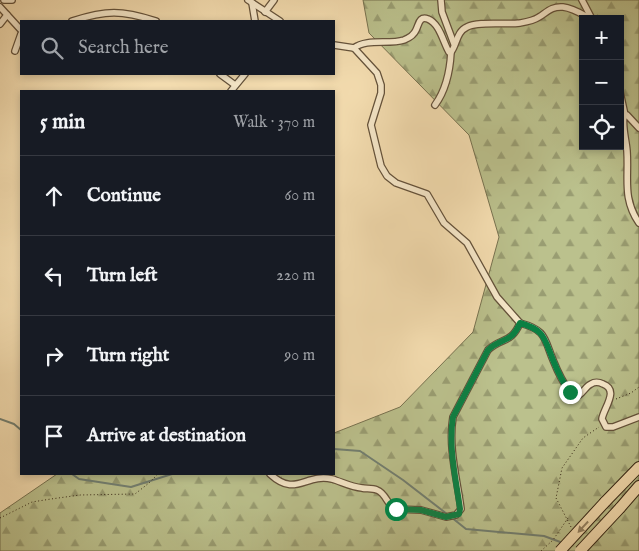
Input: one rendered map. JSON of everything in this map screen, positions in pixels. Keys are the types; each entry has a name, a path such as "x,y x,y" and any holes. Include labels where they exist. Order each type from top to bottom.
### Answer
{"highway":[{"path":"560,551 639,467"},
{"path":"580,551 639,486"}],"street":[{"path":"4,0 12,0"},
{"path":"265,12 274,0"},
{"path":"435,105 445,88 451,52 454,50 454,44 442,12 440,0"},
{"path":"582,0 589,15"},
{"path":"250,2 278,20"},
{"path":"250,2 255,20"},
{"path":"0,8 20,29"},
{"path":"454,44 467,26 482,24 506,25 531,20 553,8 568,8 583,15"},
{"path":"76,20 112,12 125,12 153,20"},
{"path":"0,24 7,15"},
{"path":"354,48 366,44 392,42 408,38 416,31 420,20 427,18 437,28 446,47 451,52"},
{"path":"15,51 20,37"},
{"path":"335,44 354,48 377,73 382,85 380,100 370,125 383,169 396,183 427,194 444,223 467,244 506,310 520,323 536,329 544,337 549,346 553,361 570,392 578,394 592,383 605,384 610,390 610,400 603,414 603,424 610,428 639,417"},
{"path":"221,75 235,85"},
{"path":"232,90 243,75"},
{"path":"623,105 627,151 626,191 630,205 639,223"},
{"path":"625,115 639,128"},
{"path":"271,475 278,481 290,486 317,479 332,479 361,488 377,490 385,497 389,505 396,509 414,509 446,517 456,516 459,514 460,509 451,426 453,417 488,350 492,346 511,337 520,323"}],"path":[{"path":"610,400 630,394 639,387"},
{"path":"541,551 553,540 568,518 556,498 562,468 583,438 603,424"},
{"path":"0,518 32,502 51,498 80,495 135,494 149,484 157,475"}],"green space":[{"path":"363,0 639,0 639,551 0,551 0,513 56,475 335,475 335,433 400,407 473,332 499,237 469,135 369,33"}],"waterway":[{"path":"0,419 14,424 20,429"},
{"path":"335,449 360,451 403,480 447,514"},
{"path":"73,475 79,479 131,487 169,475"},
{"path":"451,517 466,529 544,536 563,543"}],"route":[{"path":"396,509 429,511 446,517 459,514 451,426 453,417 488,350 492,346 511,337 520,323 536,329 544,337 549,346 553,361 570,392"}]}
